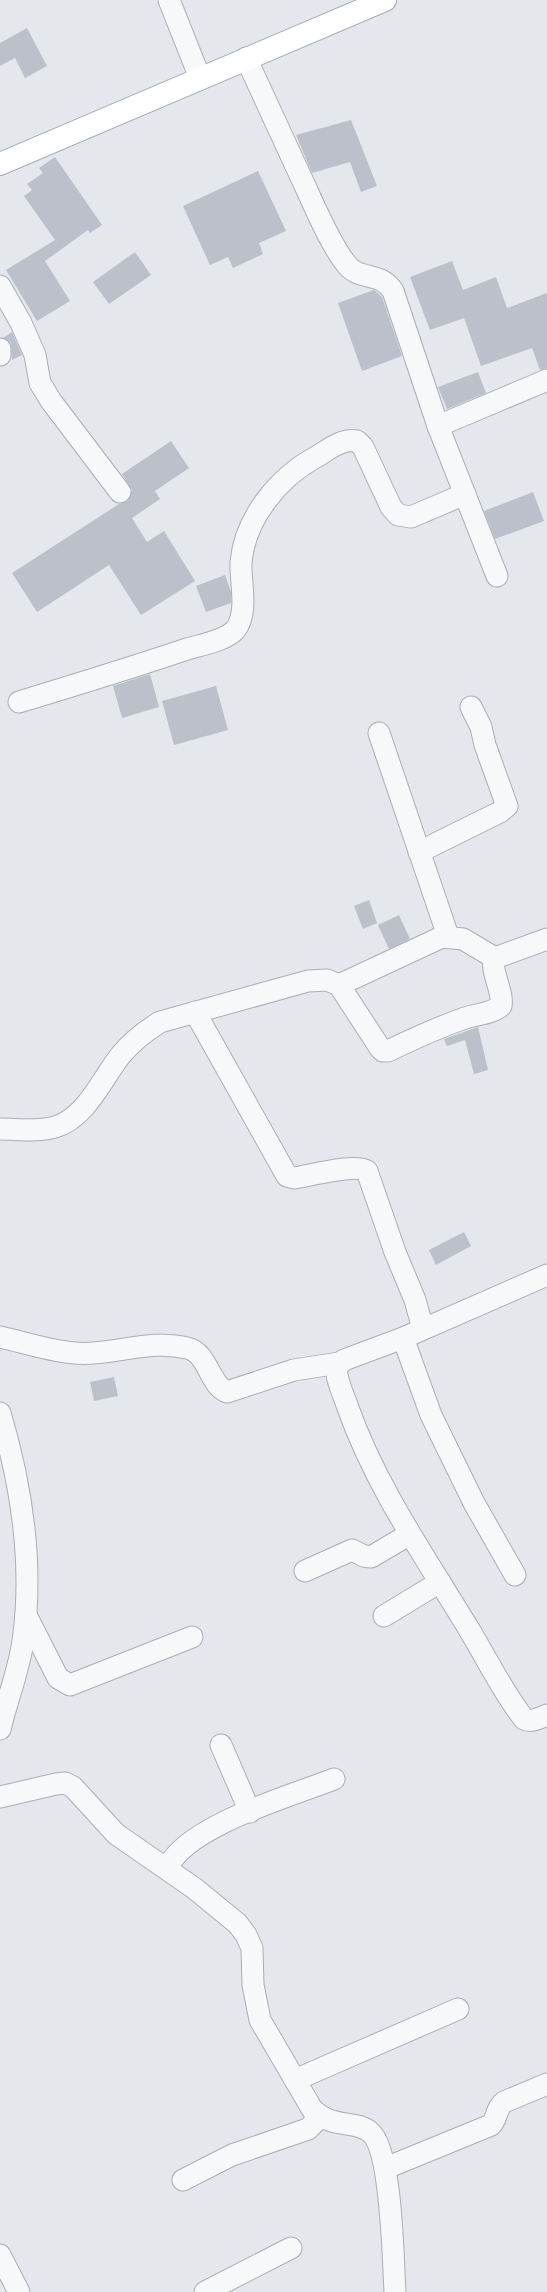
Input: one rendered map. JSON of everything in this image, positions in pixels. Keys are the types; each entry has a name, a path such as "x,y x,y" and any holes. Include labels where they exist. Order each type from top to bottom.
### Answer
{"main road":[{"path":"0,164 385,0"}],"street":[{"path":"169,0 200,78"},
{"path":"246,58 319,217 348,266 357,272 380,279 387,283 393,291 438,426 497,576"},
{"path":"2,294 21,322 35,355 40,383 51,402 120,492"},
{"path":"0,349 0,355"},
{"path":"438,426 547,380"},
{"path":"19,702 144,664 221,638 234,631 239,623 242,611 242,561 248,531 280,483 298,467 345,441 357,441 363,447 390,507 398,515 411,517 465,494"},
{"path":"419,852 500,812 507,806 485,745 481,727 471,707"},
{"path":"379,733 448,936"},
{"path":"339,985 433,940 448,936 463,939 495,958"},
{"path":"495,958 547,939"},
{"path":"0,1129 42,1129 55,1127 69,1121 87,1103 120,1056 138,1036 160,1022 308,981 326,980 339,985 380,1048 383,1051 388,1051 414,1038 466,1017 496,1010 501,1006 502,1000 493,964 495,958"},
{"path":"195,1012 287,1176 294,1178 343,1169 360,1168 367,1171 395,1252 416,1300 422,1329"},
{"path":"0,1337 82,1354 138,1346 187,1348 196,1353 221,1388 228,1392 300,1368 339,1363 403,1338 547,1275"},
{"path":"403,1338 431,1415 474,1503 515,1576"},
{"path":"339,1363 336,1367 336,1372 365,1452 392,1505 471,1632 496,1677 524,1719 528,1721 536,1720 547,1715"},
{"path":"0,1413 13,1459 25,1526 28,1596 23,1643 0,1729"},
{"path":"305,1571 352,1550 364,1556 371,1557 410,1534"},
{"path":"384,1616 440,1582"},
{"path":"26,1615 58,1678 70,1686 192,1637"},
{"path":"221,1745 250,1812"},
{"path":"171,1861 217,1825 334,1779"},
{"path":"0,1797 65,1783 74,1788 116,1834 171,1861 194,1888 232,1920 246,1935 252,1948 253,1985 260,2020 312,2109 320,2117 334,2123 362,2128 371,2132 379,2142 386,2168 395,2292"},
{"path":"295,2080 458,2009"},
{"path":"386,2168 491,2126 495,2121 498,2106 547,2084"},
{"path":"182,2180 232,2155 308,2128 320,2117"},
{"path":"205,2292 291,2248"},
{"path":"0,2255 19,2292"}],"building":[{"path":"27,28 47,66 25,78 15,58 0,66 0,43"},
{"path":"351,120 377,186 361,192 350,162 312,173 296,135"},
{"path":"55,157 102,225 90,233 88,230 45,261 70,301 37,321 6,270 55,240 24,196 32,190 27,184 43,173 39,168"},
{"path":"258,171 286,231 259,243 263,254 233,268 228,257 210,265 183,206"},
{"path":"135,252 151,275 109,304 93,282"},
{"path":"452,261 463,290 496,277 507,308 547,293 547,368 540,370 532,348 481,366 464,318 430,330 410,277"},
{"path":"374,290 382,297 402,356 362,371 338,303"},
{"path":"12,332 22,355 12,360 11,343 3,338"},
{"path":"478,372 486,393 447,409 438,387"},
{"path":"171,441 189,468 155,491 160,499 132,518 147,542 164,531 195,581 141,615 109,565 37,612 12,573 119,504 128,501 132,490 122,474"},
{"path":"533,492 544,521 495,539 484,511"},
{"path":"225,575 231,592 231,603 206,612 196,586"},
{"path":"150,674 159,707 122,718 113,686"},
{"path":"216,686 228,730 174,745 162,701"},
{"path":"369,900 377,923 363,929 354,906"},
{"path":"399,915 410,939 389,949 378,925"},
{"path":"478,1027 488,1070 474,1074 465,1040 447,1046 444,1039"},
{"path":"464,1232 471,1246 436,1265 429,1250"},
{"path":"114,1377 118,1396 94,1401 90,1382"}]}
